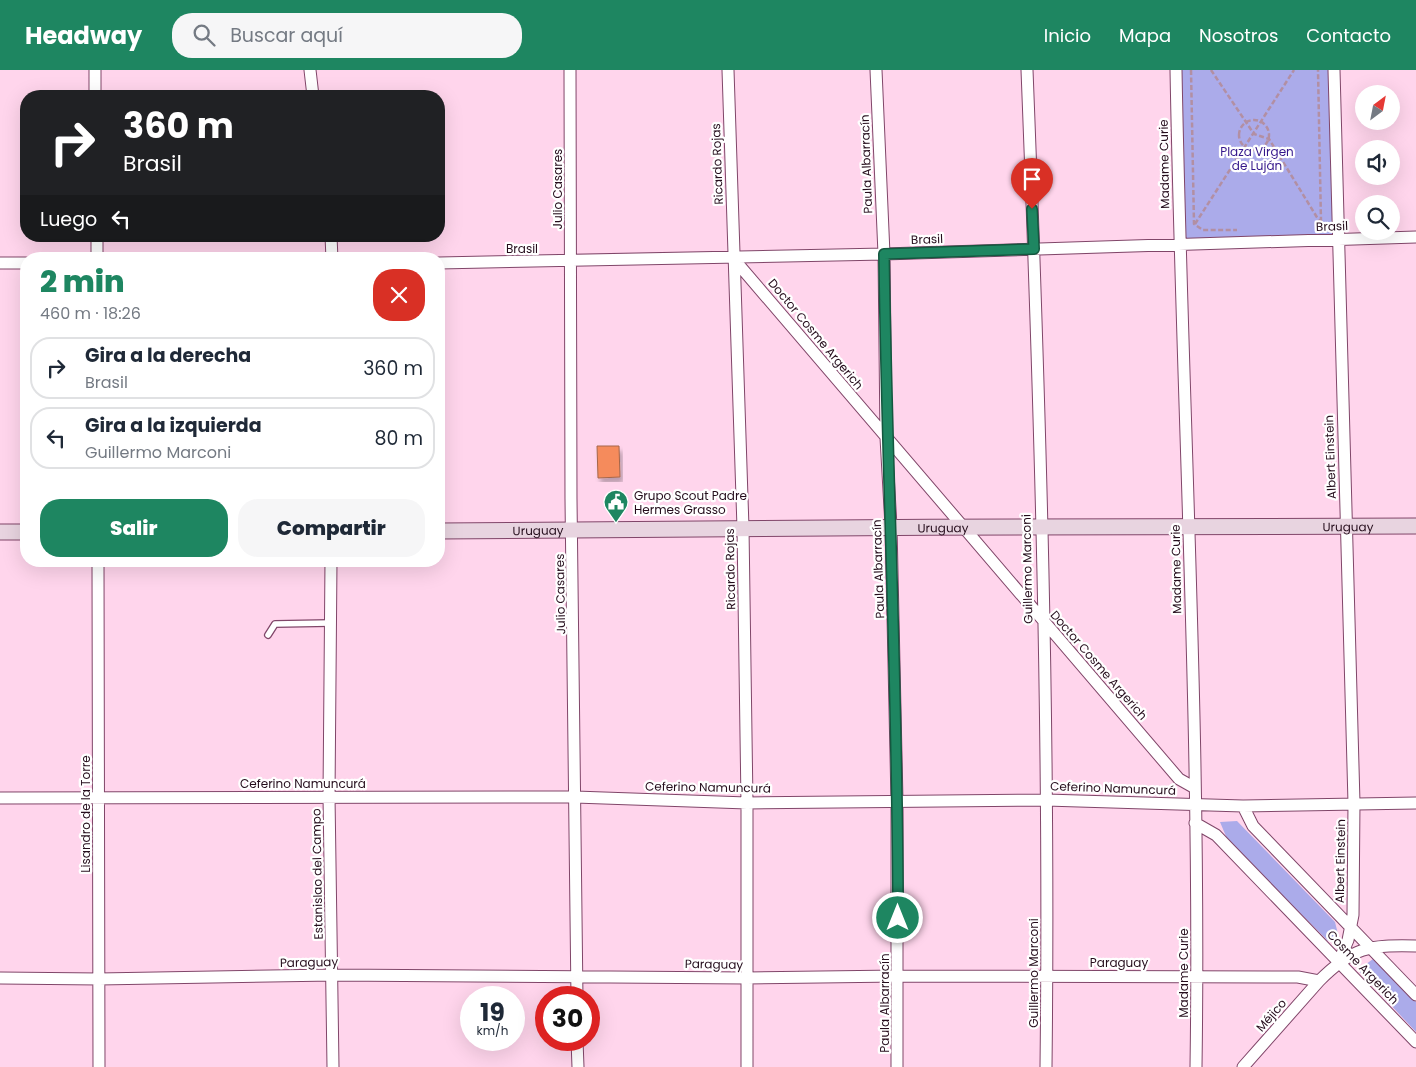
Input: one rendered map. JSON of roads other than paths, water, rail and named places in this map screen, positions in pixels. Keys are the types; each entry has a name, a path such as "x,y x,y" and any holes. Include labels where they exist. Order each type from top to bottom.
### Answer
{"street":[{"path":"95,70 95,90"},
{"path":"310,70 312,90"},
{"name":"Julio Casares","path":"570,70 577,986"},
{"name":"Ricardo Rojas","path":"728,70 743,528 747,803 747,1067"},
{"name":"Paula Albarracín","path":"876,70 884,254 886,438 897,801 897,1067"},
{"name":"Guillermo Marconi","path":"1026,70 1034,249 1046,800 1046,1067"},
{"name":"Madame Curie","path":"1176,70 1195,788 1198,977 1196,1067"},
{"name":"Albert Einstein","path":"1334,70 1354,803 1352,927 1339,961"},
{"name":"Brasil","path":"445,263 572,262 884,254 1416,237"},
{"name":"Doctor Cosme Argerich","path":"733,258 1179,779 1195,788"},
{"path":"0,263 20,263"},
{"name":"Uruguay","path":"445,531 890,526 1189,528 1416,526"},
{"path":"0,532 20,532"},
{"name":"Lisandro de la Torre","path":"98,567 99,1067"},
{"name":"Estanislao del Campo","path":"331,567 329,796 333,1067"},
{"name":"Ceferino Namuncurá","path":"0,798 575,797 747,803 1046,800 1242,806 1416,803"},
{"path":"1242,806 1253,826 1416,995"},
{"name":"Cosme Argerich","path":"1195,823 1216,835 1416,1042"},
{"path":"1319,982 1339,961 1360,950 1385,945 1416,946"},
{"name":"Paraguay","path":"0,978 100,979 332,975 577,975 747,978 1047,976 1298,977 1319,982"},
{"name":"Méjico","path":"1243,1067 1319,982"},
{"path":"578,1051 578,1067"}],"lane":[{"path":"268,635 275,624 330,623"}],"place":[{"name":"Grupo Scout Padre Hermes Grasso","path":"616,523"}],"park label":[{"name":"Plaza Virgen de Luján","path":"1257,158"}]}
